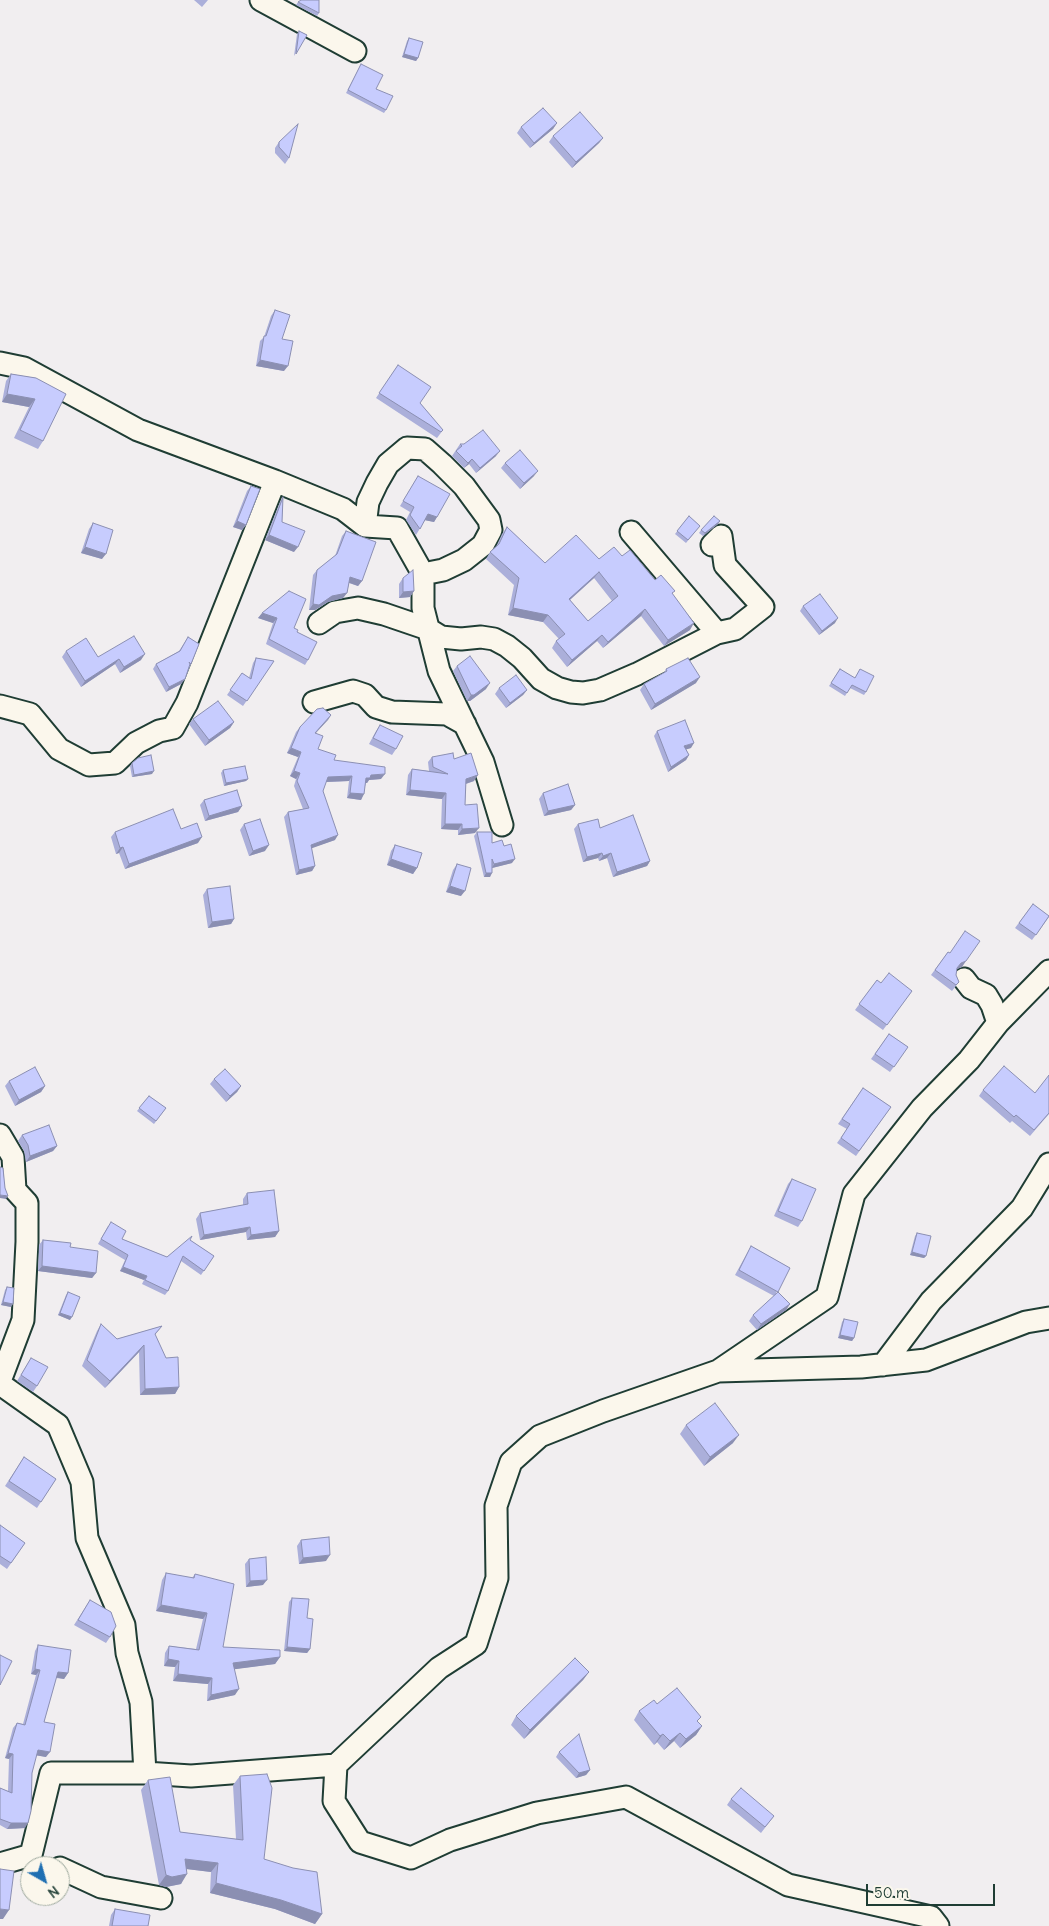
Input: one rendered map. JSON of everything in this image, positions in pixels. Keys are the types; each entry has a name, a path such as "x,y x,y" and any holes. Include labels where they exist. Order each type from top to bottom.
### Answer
{"street":[{"path":"261,0 355,51"},
{"path":"0,363 24,368 138,430 275,481 343,509 366,526 397,528 423,574 423,608 439,671 483,762 502,825"},
{"path":"366,526 368,502 388,464 407,448 424,449 464,486 489,520 491,530 483,545 464,560 442,570 423,574"},
{"path":"0,706 30,714 59,749 89,765 115,763 136,743 159,732 174,728 187,703 275,481"},
{"path":"630,532 717,633"},
{"path":"319,623 334,612 358,608 384,614 428,629 441,638 481,637 494,639 507,646 522,658 541,679 557,688 583,693 600,690 637,674 717,633 734,629 763,607 725,565 721,536 712,545"},
{"path":"314,702 353,691 365,695 376,707 392,712 448,714 465,724"},
{"path":"0,1864 31,1855 51,1773 145,1773 190,1776 336,1765 439,1668 476,1644 497,1578 496,1506 511,1462 540,1436 603,1411 718,1371 827,1297 854,1194 922,1108 969,1060 998,1023 1049,971"},
{"path":"964,979 971,988 986,995 992,1005 998,1023"},
{"path":"0,1135 13,1157 14,1190 27,1204 23,1320 0,1383 58,1425 82,1482 87,1538 124,1625 127,1653 141,1702 145,1773"},
{"path":"883,1365 931,1301 1022,1208 1049,1164"},
{"path":"718,1371 883,1365 926,1360 1026,1322 1049,1318"},
{"path":"336,1765 334,1801 360,1842 411,1858 450,1840 537,1813 626,1797 788,1885 931,1917 938,1926"},
{"path":"70,1873 101,1887 161,1898"}],"building":[{"path":"301,0 319,0 319,13 298,2"},
{"path":"299,31 307,35 296,54"},
{"path":"409,38 423,42 418,58 404,54"},
{"path":"361,64 383,75 376,89 393,96 386,110 348,90"},
{"path":"543,108 557,123 534,143 521,127"},
{"path":"580,112 603,138 576,162 553,136"},
{"path":"298,124 289,158 279,147 279,142"},
{"path":"275,310 290,315 282,339 293,341 288,366 260,360 264,336 266,336"},
{"path":"398,365 431,387 420,403 443,430 441,432 379,393"},
{"path":"11,374 36,378 66,394 43,441 20,430 35,399 7,394"},
{"path":"483,430 500,451 480,468 472,459 468,463 456,451 462,446 460,444 464,444"},
{"path":"520,450 538,471 524,483 505,463"},
{"path":"418,476 450,494 437,517 428,514 420,529 410,515 414,507 403,501"},
{"path":"251,486 260,489 246,525 237,521"},
{"path":"283,497 282,522 305,531 298,547 269,535"},
{"path":"689,516 700,526 688,540 677,531"},
{"path":"714,516 720,521 705,533 701,530"},
{"path":"93,523 113,530 106,554 85,547"},
{"path":"507,527 545,563 576,535 599,559 614,547 622,556 630,550 655,580 661,575 675,591 672,593 694,623 668,640 645,609 608,642 602,635 572,660 556,641 565,634 548,615 513,608 519,578 490,552 499,544","holes":["599,572 618,596 588,621 569,599"]},
{"path":"346,531 376,542 362,581 350,577 347,593 332,596 319,605 313,604 317,570 337,554"},
{"path":"413,570 414,591 403,592 403,578"},
{"path":"289,591 306,599 294,628 298,630 297,632 317,642 308,660 269,639 277,618 262,613"},
{"path":"820,594 838,618 822,631 803,606"},
{"path":"134,636 145,654 124,667 119,659 85,681 66,651 86,638 98,657"},
{"path":"188,637 199,644 191,664 189,662 185,679 169,687 156,664 180,651"},
{"path":"470,656 490,683 474,695 471,695 457,666"},
{"path":"256,658 274,661 247,701 230,690 242,673 251,679"},
{"path":"688,658 700,677 655,704 644,684 667,671 666,669"},
{"path":"840,669 855,678 860,669 874,676 866,692 852,685 847,693 831,683"},
{"path":"516,675 527,690 510,703 499,688"},
{"path":"218,701 234,722 209,740 193,719"},
{"path":"323,708 331,715 315,733 323,736 318,749 336,755 334,760 385,767 385,774 371,775 370,778 366,778 364,794 350,793 352,776 328,777 323,791 338,835 311,845 315,866 299,870 288,812 309,808 297,781 300,773 294,771 301,752 291,748 300,727 317,709"},
{"path":"685,720 694,743 684,746 689,755 671,767 657,731"},
{"path":"380,725 403,736 396,749 373,738"},
{"path":"453,753 454,759 471,753 478,775 466,779 465,805 477,804 479,828 462,829 462,824 445,824 446,793 410,790 412,769 448,774 433,767 432,757"},
{"path":"151,755 154,771 134,775 132,763 138,758"},
{"path":"245,766 248,779 226,783 223,770"},
{"path":"568,784 575,805 548,811 543,793"},
{"path":"237,790 242,806 209,816 204,800"},
{"path":"173,809 181,829 197,823 202,837 129,864 123,847 120,848 115,832"},
{"path":"633,815 650,861 617,872 611,853 603,856 602,853 587,857 578,824 598,819 600,828"},
{"path":"260,819 269,845 253,851 244,824"},
{"path":"477,832 492,832 492,843 502,840 504,846 511,844 515,859 494,864 492,859 492,873 486,873"},
{"path":"395,845 422,853 417,868 391,859"},
{"path":"457,864 471,868 465,891 450,886"},
{"path":"230,886 234,919 212,922 207,889"},
{"path":"1033,904 1049,916 1036,935 1019,923"},
{"path":"965,931 980,941 966,961 957,968 956,975 959,982 956,985 935,970 948,952 950,953"},
{"path":"889,973 912,991 887,1025 859,1004 877,980 881,983"},
{"path":"889,1034 908,1047 894,1067 875,1054"},
{"path":"1004,1066 1035,1093 1049,1075 1049,1113 1034,1130 1016,1115 1014,1117 983,1090"},
{"path":"35,1067 45,1086 19,1100 9,1081"},
{"path":"225,1069 241,1086 230,1096 214,1079"},
{"path":"863,1088 891,1107 859,1151 841,1138 850,1124 842,1119"},
{"path":"149,1096 166,1108 156,1121 139,1108"},
{"path":"49,1125 57,1146 30,1156 28,1145 22,1135"},
{"path":"0,1167 3,1168 5,1188 8,1196 0,1195"},
{"path":"792,1179 816,1189 802,1221 778,1211"},
{"path":"274,1190 279,1231 251,1235 250,1227 204,1235 200,1213 248,1204 247,1193"},
{"path":"111,1222 126,1231 122,1239 167,1257 192,1236 190,1240 214,1256 204,1271 183,1256 168,1291 145,1280 147,1276 123,1267 128,1255 101,1239"},
{"path":"917,1233 931,1236 926,1256 912,1252"},
{"path":"43,1240 71,1243 70,1247 98,1251 96,1273 42,1266"},
{"path":"751,1246 790,1268 778,1292 739,1270"},
{"path":"7,1287 14,1288 13,1304 3,1302"},
{"path":"68,1292 80,1297 72,1317 60,1313"},
{"path":"778,1292 790,1304 761,1324 753,1315"},
{"path":"844,1319 858,1322 854,1338 840,1335"},
{"path":"101,1324 117,1339 162,1326 155,1334 166,1358 178,1357 179,1387 145,1389 144,1345 110,1381 87,1360"},
{"path":"31,1358 48,1367 37,1386 21,1375"},
{"path":"715,1403 739,1435 710,1457 686,1425"},
{"path":"24,1457 56,1479 41,1502 9,1481"},
{"path":"0,1525 25,1543 11,1563 0,1556"},
{"path":"329,1537 330,1555 303,1558 301,1540"},
{"path":"266,1557 267,1580 250,1581 249,1559"},
{"path":"166,1573 194,1578 195,1574 234,1584 223,1647 280,1650 280,1657 233,1663 239,1689 211,1695 212,1678 178,1674 179,1661 168,1659 169,1646 199,1650 207,1613 161,1605"},
{"path":"292,1598 309,1599 307,1618 313,1619 310,1649 287,1647"},
{"path":"90,1600 111,1612 116,1626 110,1637 78,1620"},
{"path":"38,1645 71,1650 68,1673 58,1672 44,1722 55,1724 50,1752 38,1750 32,1773 31,1811 28,1823 11,1823 0,1819 0,1788 12,1793 13,1754 8,1753 17,1723 25,1725 40,1670 35,1669"},
{"path":"0,1655 12,1661 0,1685"},
{"path":"575,1658 589,1672 530,1730 516,1716"},
{"path":"677,1688 701,1717 697,1721 702,1726 686,1739 680,1733 670,1741 663,1734 660,1736 639,1711 654,1700 657,1704"},
{"path":"579,1734 590,1770 579,1773 559,1752"},
{"path":"267,1774 272,1788 264,1859 293,1868 317,1872 322,1914 281,1900 216,1883 218,1863 185,1859 187,1874 172,1877 166,1875 148,1780 170,1777 180,1832 243,1840 240,1776"},
{"path":"741,1788 774,1816 765,1827 731,1799"},
{"path":"0,1869 14,1871 9,1910 0,1909"},
{"path":"115,1909 150,1915 148,1926 112,1926"}]}
